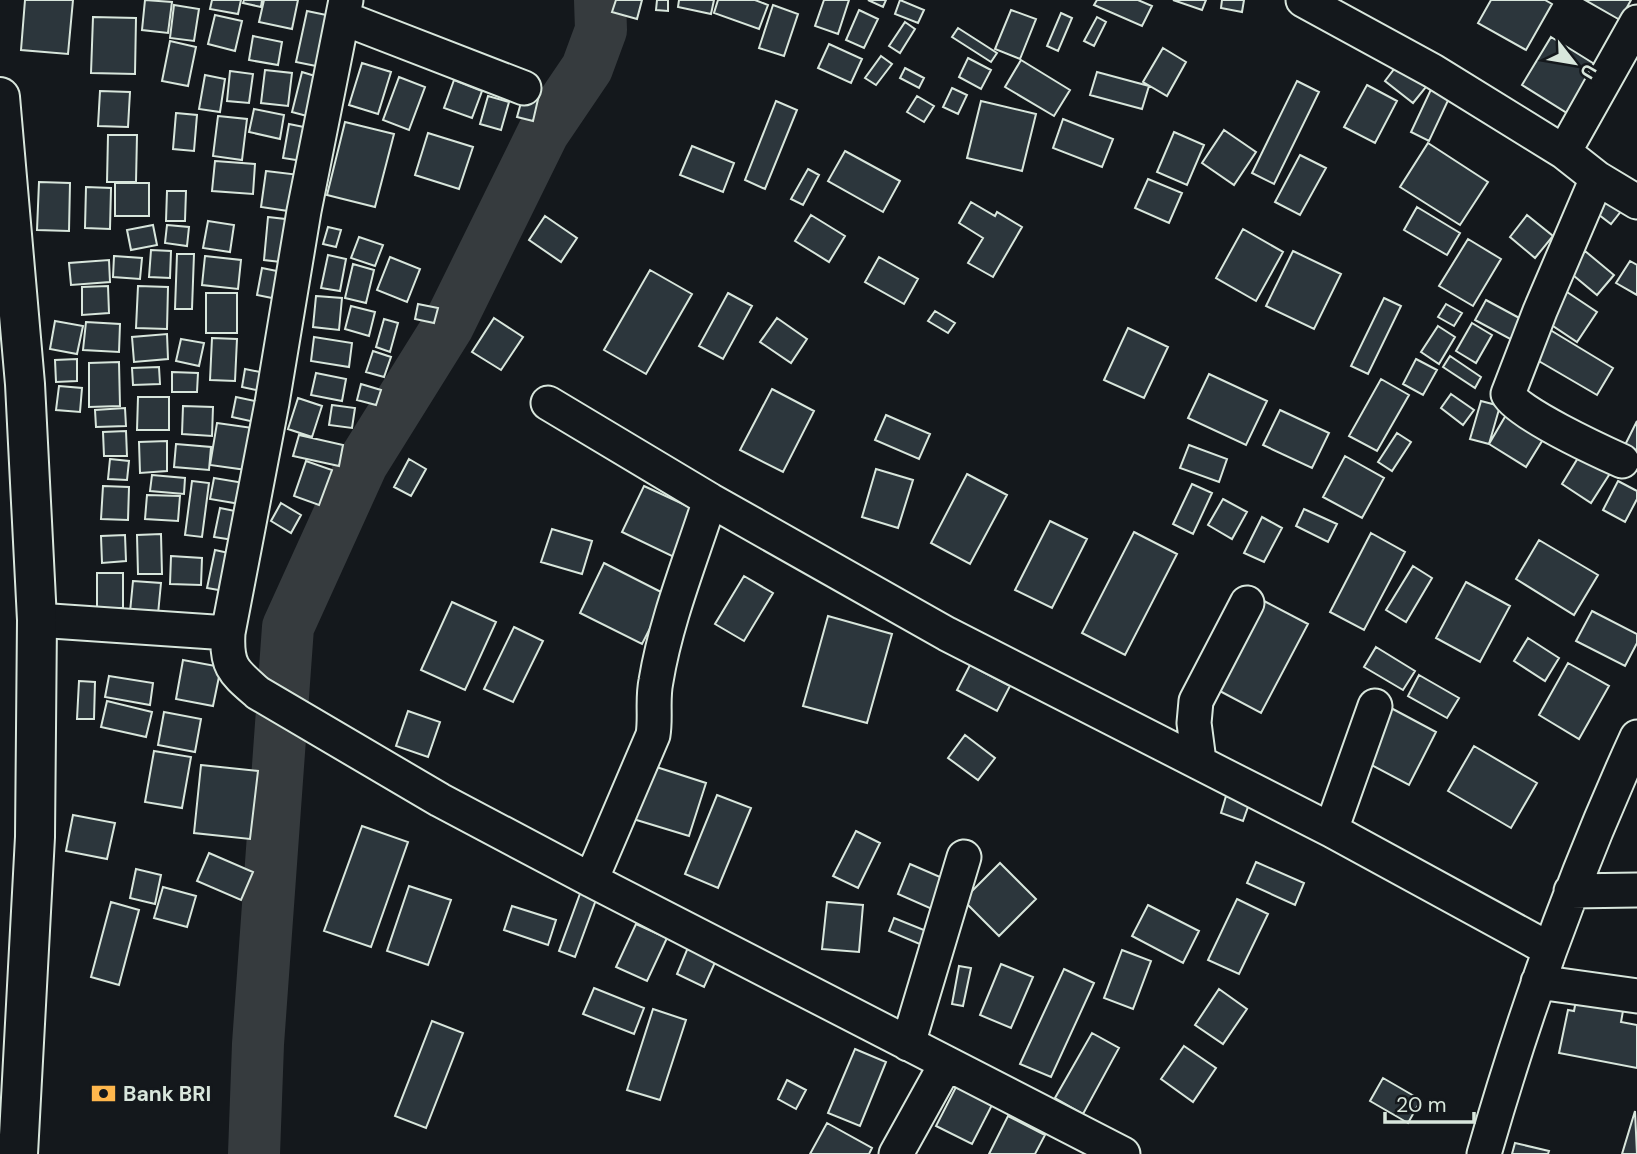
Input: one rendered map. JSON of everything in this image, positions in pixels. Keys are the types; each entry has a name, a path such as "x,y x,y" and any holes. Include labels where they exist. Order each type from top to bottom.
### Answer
{"highway":[{"path":"1,117 12,381 37,620 35,837 12,1034 12,1136"}],"street":[{"path":"1303,0 1433,71 1564,152 1597,178 1637,202"},
{"path":"524,88 344,9 304,211 272,403 228,633 226,654 232,671 258,693 440,800 1124,1154"},
{"path":"1564,152 1637,22"},
{"path":"1597,178 1508,387 1508,394 1509,400 1530,414 1622,461"},
{"path":"548,403 710,500 947,634 1331,830 1549,950"},
{"path":"591,880 653,735 656,719 655,683 668,630 710,500"},
{"path":"1199,761 1194,723 1196,701 1247,603"},
{"path":"37,620 228,633"},
{"path":"1331,830 1375,706"},
{"path":"1484,1154 1549,950 1571,891 1637,737"},
{"path":"908,1044 964,857"},
{"path":"1571,891 1637,890"},
{"path":"1538,982 1637,996"},
{"path":"896,1154 946,1064"}],"building":[{"path":"25,0 73,0 68,54 21,50"},
{"path":"145,0 172,2 168,33 142,30"},
{"path":"212,0 241,0 238,14 210,9"},
{"path":"244,0 262,0 261,7 243,3"},
{"path":"264,0 298,0 292,29 259,22"},
{"path":"616,0 642,0 637,19 612,12"},
{"path":"657,0 668,0 668,11 656,10"},
{"path":"679,0 714,0 711,14 678,7"},
{"path":"718,0 755,0 768,5 759,29 714,13"},
{"path":"824,0 849,0 838,34 815,26"},
{"path":"868,0 886,0 883,7"},
{"path":"900,0 924,10 918,23 895,14"},
{"path":"1097,0 1138,0 1152,6 1142,26 1094,5"},
{"path":"1173,0 1206,0 1202,10"},
{"path":"1222,0 1244,0 1242,12 1221,8"},
{"path":"1491,0 1545,0 1552,4 1526,50 1478,23"},
{"path":"1585,0 1631,0 1620,20"},
{"path":"174,5 199,9 194,41 170,38"},
{"path":"773,5 798,14 784,56 759,48"},
{"path":"859,10 878,19 864,48 846,40"},
{"path":"1011,10 1036,19 1020,59 995,49"},
{"path":"307,11 336,17 326,68 296,62"},
{"path":"1061,13 1072,18 1058,51 1047,46"},
{"path":"215,15 242,21 235,51 208,44"},
{"path":"93,17 136,18 135,74 91,73"},
{"path":"1097,17 1106,22 1094,46 1084,41"},
{"path":"905,22 915,29 900,53 889,46"},
{"path":"958,28 997,53 991,62 952,37"},
{"path":"253,36 282,42 278,65 249,60"},
{"path":"1551,37 1596,65 1567,113 1522,85"},
{"path":"170,41 196,47 188,86 162,81"},
{"path":"829,44 862,59 851,83 818,68"},
{"path":"1163,48 1186,62 1167,96 1143,82"},
{"path":"881,56 892,64 876,85 865,78"},
{"path":"968,58 991,70 981,89 959,77"},
{"path":"1021,60 1070,90 1054,116 1005,87"},
{"path":"362,63 391,72 378,114 349,105"},
{"path":"1398,64 1426,87 1413,103 1385,81"},
{"path":"905,68 924,78 919,88 900,78"},
{"path":"265,70 292,73 288,106 261,103"},
{"path":"230,71 253,74 249,103 227,101"},
{"path":"302,72 328,80 318,119 292,112"},
{"path":"1097,72 1149,86 1142,109 1090,95"},
{"path":"205,75 225,79 220,112 199,109"},
{"path":"399,77 425,87 409,130 383,120"},
{"path":"454,80 482,91 472,118 444,108"},
{"path":"1297,81 1319,92 1274,184 1252,173"},
{"path":"1434,83 1452,92 1429,141 1411,132"},
{"path":"1367,85 1397,101 1375,143 1344,127"},
{"path":"952,88 967,95 958,114 943,107"},
{"path":"100,91 130,92 128,127 98,126"},
{"path":"524,92 539,95 533,121 517,117"},
{"path":"488,96 509,102 501,130 480,124"},
{"path":"917,96 934,106 924,122 907,112"},
{"path":"776,101 797,110 765,189 745,180"},
{"path":"981,101 1036,114 1022,171 967,158"},
{"path":"254,109 284,115 280,139 249,132"},
{"path":"176,113 197,115 194,151 173,149"},
{"path":"218,116 247,119 242,160 213,156"},
{"path":"1063,119 1113,139 1102,167 1053,148"},
{"path":"345,122 394,134 375,207 327,195"},
{"path":"289,124 314,129 309,162 283,158"},
{"path":"1224,130 1256,152 1234,185 1202,163"},
{"path":"1174,132 1204,145 1187,185 1157,172"},
{"path":"428,133 473,147 459,189 415,175"},
{"path":"108,135 137,135 136,182 107,182"},
{"path":"1428,143 1488,182 1460,225 1400,187"},
{"path":"692,146 734,163 723,192 680,175"},
{"path":"845,151 900,181 883,212 828,181"},
{"path":"1300,155 1326,168 1300,215 1275,202"},
{"path":"215,161 255,164 253,194 212,191"},
{"path":"808,169 819,175 803,205 791,199"},
{"path":"266,171 300,175 295,212 261,207"},
{"path":"1148,179 1182,193 1169,223 1135,208"},
{"path":"39,182 70,183 69,231 37,230"},
{"path":"115,183 149,183 149,216 115,216"},
{"path":"86,187 111,188 110,229 85,228"},
{"path":"167,191 186,191 185,221 166,221"},
{"path":"1601,194 1622,210 1611,224 1590,208"},
{"path":"971,202 995,216 997,212 1022,227 993,277 968,263 983,238 959,223"},
{"path":"1417,207 1460,233 1447,255 1404,230"},
{"path":"811,215 845,236 829,262 795,241"},
{"path":"1527,215 1553,236 1535,258 1510,237"},
{"path":"545,216 577,238 561,262 529,240"},
{"path":"268,217 294,220 289,263 264,260"},
{"path":"208,221 234,225 230,252 203,248"},
{"path":"153,225 157,245 131,250 127,230"},
{"path":"167,225 189,227 187,246 165,243"},
{"path":"328,227 341,230 336,247 323,244"},
{"path":"1243,229 1283,252 1256,301 1216,278"},
{"path":"359,237 383,245 375,266 351,258"},
{"path":"1468,239 1501,259 1473,306 1439,286"},
{"path":"151,250 171,251 170,278 149,277"},
{"path":"1293,251 1341,274 1314,329 1266,306"},
{"path":"1585,251 1614,275 1597,295 1568,271"},
{"path":"177,254 194,254 192,309 175,309"},
{"path":"328,255 346,259 340,291 321,288"},
{"path":"114,256 142,258 140,279 113,277"},
{"path":"205,256 241,260 238,289 202,285"},
{"path":"390,257 420,269 407,302 377,290"},
{"path":"879,257 918,279 904,304 865,282"},
{"path":"109,260 110,282 71,285 69,263"},
{"path":"1630,261 1637,265 1637,295 1616,283"},
{"path":"353,264 374,270 366,303 345,298"},
{"path":"262,268 287,273 282,300 257,295"},
{"path":"650,270 692,294 646,374 604,350"},
{"path":"108,286 109,313 82,315 82,287"},
{"path":"138,286 168,287 167,329 136,328"},
{"path":"1564,290 1597,312 1577,342 1544,320"},
{"path":"206,293 237,293 237,333 206,333"},
{"path":"728,293 752,306 723,359 699,346"},
{"path":"316,296 342,298 339,330 313,327"},
{"path":"1384,298 1401,306 1368,374 1351,366"},
{"path":"1486,300 1523,320 1512,340 1475,320"},
{"path":"418,304 438,308 434,323 415,319"},
{"path":"1446,304 1462,313 1454,326 1438,317"},
{"path":"351,306 375,312 369,336 345,329"},
{"path":"935,311 955,323 948,333 928,321"},
{"path":"494,318 523,337 501,370 472,352"},
{"path":"777,318 807,339 791,363 760,342"},
{"path":"384,319 398,323 390,352 376,347"},
{"path":"55,321 83,326 77,354 50,349"},
{"path":"86,322 120,324 119,352 83,350"},
{"path":"1472,323 1492,335 1476,363 1456,351"},
{"path":"1542,325 1613,368 1597,395 1525,353"},
{"path":"1438,326 1455,337 1439,364 1421,352"},
{"path":"1128,328 1168,347 1144,398 1104,380"},
{"path":"167,334 168,359 134,362 132,337"},
{"path":"314,337 352,343 349,367 311,361"},
{"path":"212,338 237,339 235,381 210,380"},
{"path":"181,339 204,343 199,366 176,361"},
{"path":"373,351 391,357 384,377 366,372"},
{"path":"1450,356 1481,377 1475,388 1443,367"},
{"path":"77,359 77,381 56,382 55,360"},
{"path":"1416,359 1437,370 1423,395 1403,384"},
{"path":"119,362 120,406 89,407 89,363"},
{"path":"159,367 160,384 133,385 132,368"},
{"path":"245,369 270,374 266,392 242,387"},
{"path":"172,372 198,373 197,392 172,392"},
{"path":"316,373 346,379 342,401 311,395"},
{"path":"1209,374 1267,401 1246,445 1188,418"},
{"path":"1381,379 1409,395 1377,451 1349,436"},
{"path":"361,384 381,390 376,405 357,400"},
{"path":"59,386 82,388 80,412 56,410"},
{"path":"772,389 814,411 783,472 740,450"},
{"path":"1451,394 1474,410 1463,425 1441,408"},
{"path":"138,397 169,397 169,430 137,430"},
{"path":"236,397 264,403 259,423 232,417"},
{"path":"298,398 322,406 312,437 288,429"},
{"path":"1481,401 1500,406 1489,444 1470,439"},
{"path":"332,405 355,408 352,428 329,425"},
{"path":"183,406 213,407 212,436 182,434"},
{"path":"125,408 126,426 96,427 95,410"},
{"path":"1280,410 1329,433 1312,468 1263,445"},
{"path":"1509,410 1547,433 1526,467 1489,444"},
{"path":"886,415 930,434 919,459 875,440"},
{"path":"1637,421 1637,455 1623,449"},
{"path":"217,423 260,429 254,471 210,465"},
{"path":"126,431 127,456 104,456 103,432"},
{"path":"1397,433 1411,442 1392,471 1378,462"},
{"path":"299,435 343,445 339,466 293,456"},
{"path":"167,441 167,471 140,473 139,442"},
{"path":"176,444 211,447 209,470 174,467"},
{"path":"1189,445 1227,459 1219,482 1180,468"},
{"path":"1586,445 1616,464 1591,503 1562,484"},
{"path":"1345,456 1384,478 1362,518 1323,497"},
{"path":"110,459 129,461 127,480 108,479"},
{"path":"409,459 426,469 411,496 394,487"},
{"path":"306,461 332,470 319,505 294,496"},
{"path":"876,469 913,480 898,528 862,517"},
{"path":"967,474 1007,495 970,564 931,543"},
{"path":"152,475 185,478 184,494 150,491"},
{"path":"214,478 250,484 246,505 210,499"},
{"path":"192,481 209,483 202,537 185,535"},
{"path":"1618,481 1637,491 1637,499 1625,522 1603,510"},
{"path":"1192,484 1212,493 1193,534 1173,524"},
{"path":"103,486 129,487 128,520 101,519"},
{"path":"644,486 698,511 676,558 622,532"},
{"path":"147,495 180,496 178,521 145,519"},
{"path":"1223,499 1247,512 1232,539 1208,525"},
{"path":"281,503 301,515 291,533 271,521"},
{"path":"220,508 245,513 240,541 214,537"},
{"path":"1304,509 1337,524 1328,542 1296,526"},
{"path":"1262,517 1282,528 1264,562 1244,553"},
{"path":"1050,521 1087,539 1052,608 1015,590"},
{"path":"552,529 592,541 582,574 541,562"},
{"path":"1134,532 1177,554 1125,655 1082,633"},
{"path":"1371,533 1405,552 1364,630 1330,612"},
{"path":"161,534 162,574 138,574 137,535"},
{"path":"125,535 126,561 102,563 101,536"},
{"path":"1539,540 1598,575 1574,615 1516,579"},
{"path":"215,550 238,555 230,592 207,588"},
{"path":"171,556 202,558 201,585 170,584"},
{"path":"604,563 667,595 642,644 580,613"},
{"path":"1413,566 1432,578 1406,622 1386,610"},
{"path":"97,573 123,573 123,608 97,608"},
{"path":"744,576 773,593 744,641 715,624"},
{"path":"133,581 161,583 158,614 130,612"},
{"path":"1466,582 1510,606 1480,662 1436,638"},
{"path":"1264,601 1308,624 1261,713 1216,689"},
{"path":"452,602 496,622 465,690 421,670"},
{"path":"1592,611 1637,634 1637,643 1625,666 1576,641"},
{"path":"828,616 892,634 867,723 803,706"},
{"path":"514,627 543,641 513,702 484,689"},
{"path":"1528,638 1559,658 1545,681 1514,661"},
{"path":"1376,647 1415,671 1403,690 1364,667"},
{"path":"183,660 221,667 213,706 176,699"},
{"path":"1568,663 1609,686 1579,739 1539,715"},
{"path":"970,665 1010,686 997,711 957,690"},
{"path":"1419,675 1459,698 1447,718 1408,696"},
{"path":"109,676 153,683 150,705 105,697"},
{"path":"79,681 95,682 94,719 77,719"},
{"path":"107,701 152,712 146,737 101,727"},
{"path":"1391,708 1436,732 1409,785 1364,761"},
{"path":"408,711 440,722 428,757 396,746"},
{"path":"164,712 201,719 195,752 158,745"},
{"path":"965,735 995,758 978,780 948,758"},
{"path":"1474,746 1537,783 1511,828 1448,791"},
{"path":"154,751 191,757 182,808 145,802"},
{"path":"647,764 706,783 689,836 630,818"},
{"path":"201,765 258,771 250,839 194,833"},
{"path":"717,795 751,808 718,888 685,874"},
{"path":"1226,796 1249,804 1243,821 1221,813"},
{"path":"73,815 115,823 107,859 66,851"},
{"path":"362,826 408,842 371,947 324,931"},
{"path":"856,831 880,843 858,888 833,876"},
{"path":"209,853 253,872 241,900 197,881"},
{"path":"1256,862 1304,883 1295,905 1247,883"},
{"path":"1000,863 1036,899 999,936 963,900"},
{"path":"910,864 954,883 941,913 898,894"},
{"path":"136,869 161,875 155,904 130,898"},
{"path":"409,886 451,900 428,965 387,951"},
{"path":"163,887 196,896 187,927 154,918"},
{"path":"581,891 597,897 575,957 559,951"},
{"path":"1237,899 1268,914 1239,974 1208,960"},
{"path":"111,902 139,910 119,985 91,977"},
{"path":"827,902 863,905 859,952 822,949"},
{"path":"1148,905 1199,931 1183,963 1132,936"},
{"path":"512,906 556,920 548,945 504,930"},
{"path":"894,918 934,934 929,948 889,931"},
{"path":"636,924 667,938 647,981 616,967"},
{"path":"689,945 717,958 704,987 677,974"},
{"path":"1122,950 1151,961 1133,1009 1104,998"},
{"path":"1001,964 1033,977 1011,1028 980,1015"},
{"path":"959,966 971,968 963,1006 952,1004"},
{"path":"1064,969 1094,983 1051,1077 1020,1064"},
{"path":"594,988 644,1008 634,1034 583,1014"},
{"path":"1219,989 1247,1009 1223,1044 1195,1025"},
{"path":"1578,990 1625,1000 1621,1022 1637,1025 1637,1068 1559,1053 1568,1010 1574,1011"},
{"path":"653,1009 686,1020 660,1100 627,1090"},
{"path":"432,1021 463,1033 426,1128 395,1116"},
{"path":"1092,1033 1119,1048 1083,1114 1055,1098"},
{"path":"1184,1046 1216,1068 1193,1102 1161,1079"},
{"path":"855,1049 886,1062 860,1126 828,1113"},
{"path":"1383,1078 1421,1100 1408,1123 1370,1101"},
{"path":"787,1080 806,1090 796,1109 778,1099"},
{"path":"956,1087 992,1105 972,1144 936,1126"},
{"path":"1635,1111 1637,1154 1622,1154"},
{"path":"1008,1116 1045,1135 1035,1154 989,1154"},
{"path":"827,1123 872,1148 869,1154 810,1154"},
{"path":"1515,1143 1549,1151 1548,1154 1512,1154"}],"waterway":[{"path":"254,1154 258,1044 288,627 362,464 448,326 543,133 587,68 601,30 600,0"}],"place":[{"name":"Bank BRI","path":"103,1094"}]}
